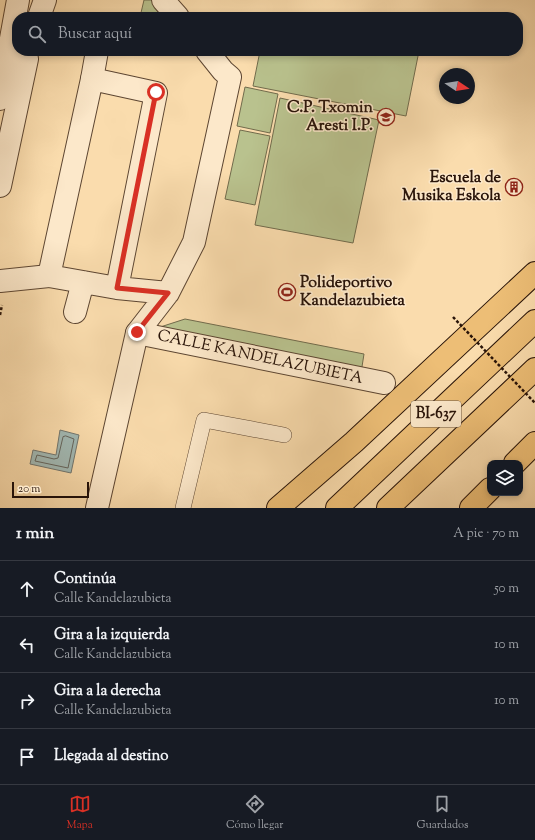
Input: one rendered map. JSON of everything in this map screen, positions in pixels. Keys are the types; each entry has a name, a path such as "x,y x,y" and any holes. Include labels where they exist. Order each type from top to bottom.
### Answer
{"main road":[{"path":"278,508 354,442 535,273"},
{"name":"BI-637","path":"337,508 535,321"},
{"name":"BI-637","path":"388,508 535,369"},
{"path":"518,460 535,443"},
{"path":"471,508 487,491"}],"street":[{"path":"16,12 18,0"},
{"path":"41,12 45,0"},
{"path":"163,0 174,12"},
{"path":"0,99 12,33"},
{"path":"49,276 96,56"},
{"name":"CALLE KANDELAZUBIETA","path":"97,508 137,332 168,293 194,242 230,77 211,56"},
{"path":"0,186 27,59"},
{"path":"92,79 156,92 117,288"},
{"path":"0,281 49,276 117,288 168,293"},
{"path":"75,312 83,282"},
{"name":"CALLE KANDELAZUBIETA","path":"137,332 384,383"}],"lane":[{"path":"182,508 204,420 284,435"}],"path":[{"path":"453,317 535,403"}],"green space":[{"path":"144,0 170,0 174,12 141,12"},
{"path":"259,56 418,56 406,116 253,86"},
{"path":"245,87 278,94 270,133 237,126"},
{"path":"280,98 379,120 353,243 255,225"},
{"path":"240,130 270,136 255,205 225,199"},
{"path":"185,319 364,354 361,373 151,330"}],"water":[{"path":"60,430 79,435 71,473 30,464 33,450 56,455"}],"place":[{"name":"C.P. Txomin Aresti I.P.","path":"386,117"},
{"name":"Escuela de Musika Eskola","path":"514,187"},
{"name":"Polideportivo Kandelazubieta","path":"287,292"}],"route":[{"path":"137,332 168,293 117,288 156,92"}]}
